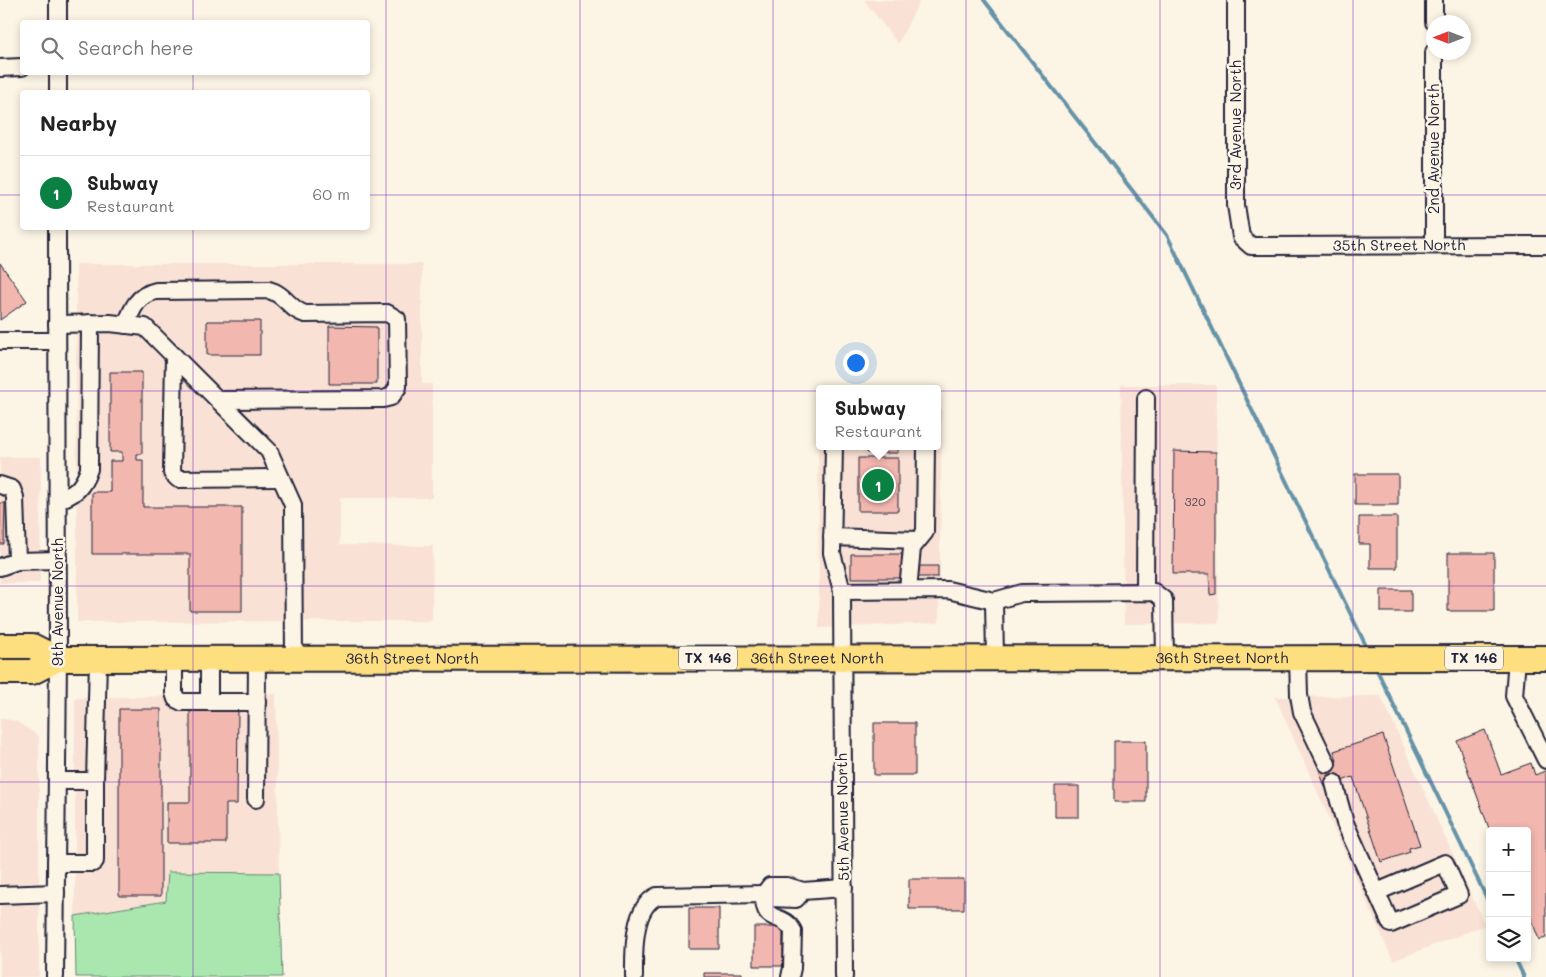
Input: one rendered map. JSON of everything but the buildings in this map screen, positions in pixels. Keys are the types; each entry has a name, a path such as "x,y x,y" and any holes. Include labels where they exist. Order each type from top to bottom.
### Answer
{"highway":[{"name":"TX 146","path":"0,646 32,646 58,659"},
{"name":"36th Street North","path":"58,659 1546,658"},
{"name":"TX 146","path":"0,672 32,672 58,659"}],"street":[{"path":"58,0 58,20"},
{"name":"3rd Avenue North","path":"1236,0 1236,205 1241,237 1251,246"},
{"path":"1434,0 1434,15"},
{"name":"2nd Avenue North","path":"1434,60 1434,245"},
{"path":"0,68 20,67"},
{"path":"58,75 58,90"},
{"name":"9th Avenue North","path":"55,977 58,659 58,230"},
{"name":"35th Street North","path":"1251,246 1546,246"},
{"path":"126,325 136,301 148,292 156,291 269,290 284,296 299,313 387,313 397,319 398,387 391,397 383,399 218,400"},
{"path":"58,500 73,496 84,482 89,469 90,323"},
{"path":"57,324 90,323 145,327 269,451 293,505 294,658"},
{"path":"0,341 57,341"},
{"path":"174,356 172,473 178,479 280,478"},
{"path":"1145,592 1146,398"},
{"name":"5th Avenue North","path":"834,450 832,553 842,591 844,977"},
{"path":"908,590 912,548 925,532 926,450"},
{"path":"0,485 12,490 15,497 17,561"},
{"path":"832,537 918,540"},
{"path":"0,567 17,561 58,560"},
{"path":"842,591 948,590 994,601 1022,594 1154,592 1164,600 1165,658"},
{"path":"994,601 995,658"},
{"path":"256,799 257,658"},
{"path":"1298,658 1299,695 1302,712 1327,764"},
{"path":"1517,658 1514,696 1546,760"},
{"path":"56,863 93,863 95,861 98,659"},
{"path":"174,659 174,693 176,699 182,702 257,702"},
{"path":"209,659 209,702"},
{"path":"57,781 95,780"},
{"path":"1334,783 1345,823 1377,892 1392,924 1459,895 1445,863 1377,892"},
{"path":"790,977 793,931 790,926 768,916 764,908 764,894 770,886 787,886 803,891 844,888"},
{"path":"0,895 56,894"},
{"path":"634,977 637,929 644,905 650,899 657,896 764,894"}],"shaded area":[{"path":"864,0 920,0 898,44"},
{"path":"76,264 422,264 422,384 432,384 432,498 340,498 340,545 433,546 432,621 77,622"},
{"path":"1121,385 1216,385 1219,623 1124,624"},
{"path":"942,409 939,623 819,628 818,450 941,450"},
{"path":"0,457 41,457 40,583 0,583"},
{"path":"276,694 279,873 168,872 166,901 75,916 75,698"},
{"path":"1381,696 1485,925 1393,961 1275,697"},
{"path":"0,718 16,721 39,736 39,977 0,977"}],"green space":[{"path":"168,872 279,873 282,977 76,977 75,916 166,901"}],"waterway":[{"path":"984,0 1167,235 1368,650"},
{"path":"1375,666 1486,897"},
{"path":"1517,962 1524,977"}],"place":[{"name":"Subway","path":"878,485"}]}
